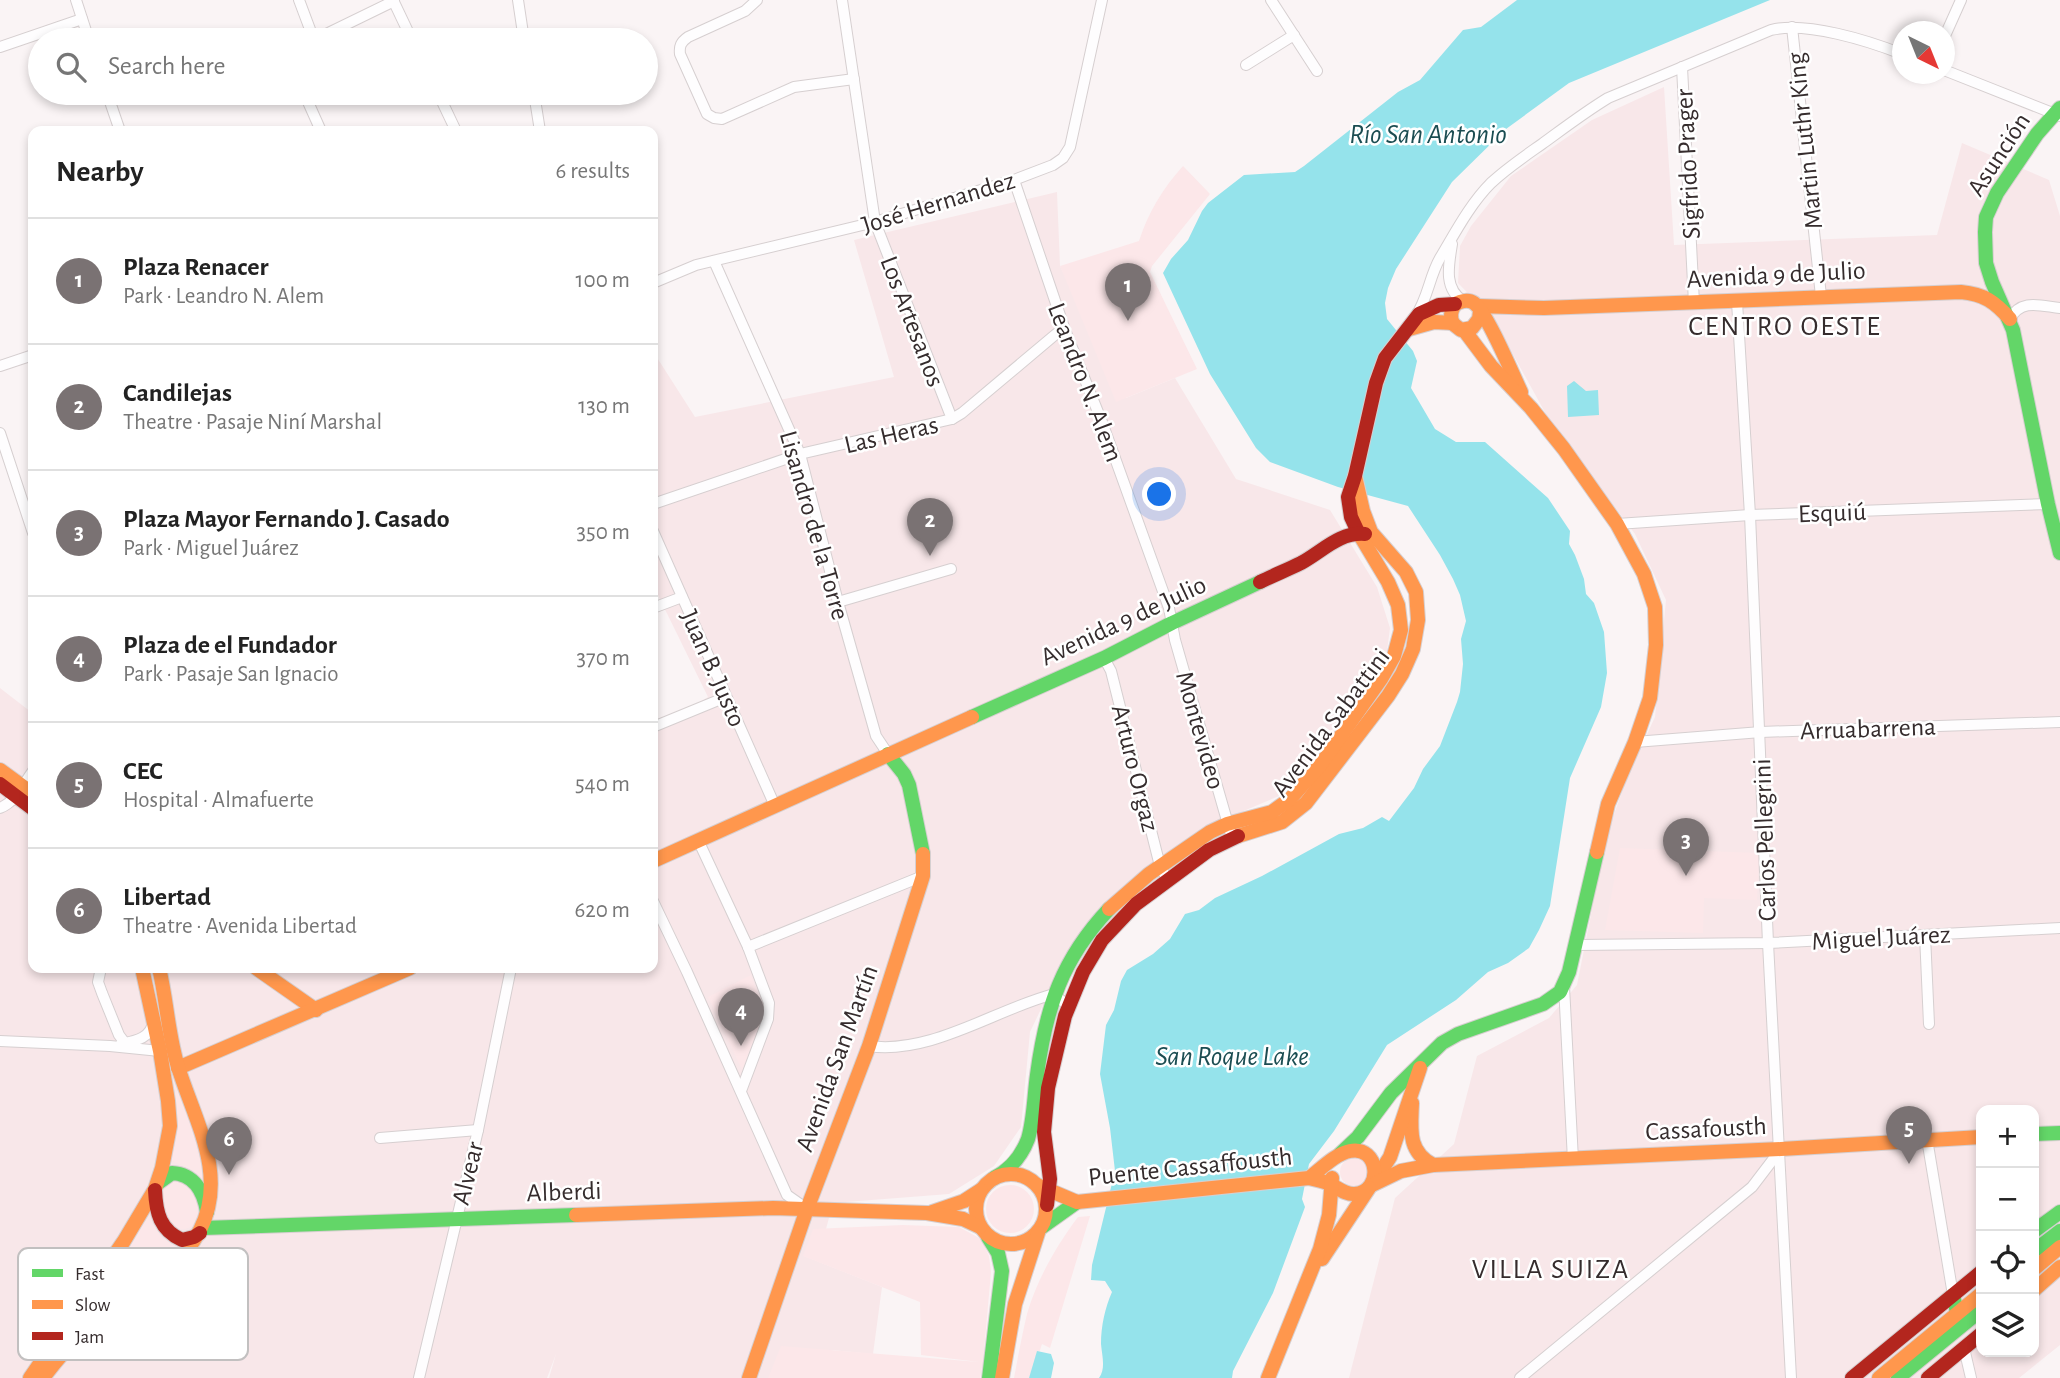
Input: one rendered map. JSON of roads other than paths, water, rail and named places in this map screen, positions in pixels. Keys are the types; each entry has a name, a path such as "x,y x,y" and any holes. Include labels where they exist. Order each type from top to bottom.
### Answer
{"main road":[{"name":"Asunción","path":"2058,113 1997,192 1986,217 1985,232 1986,263 2014,330 2060,553"},
{"path":"1961,292 1977,282 1986,263"},
{"name":"Avenida 9 de Julio","path":"1457,315 1471,301 1479,309 1520,309 1961,292 1989,297 2010,319"},
{"path":"1333,542 1340,529 1381,367 1391,349 1424,311 1439,305 1457,315 1469,330 1477,325 1479,309"},
{"path":"1268,1378 1311,1274 1329,1221 1336,1172 1391,1093 1449,1038 1543,1003 1554,997 1564,986 1577,944 1608,804 1635,741 1653,684 1656,617 1653,597 1644,574 1617,524 1531,408 1513,379 1479,309"},
{"path":"1411,324 1434,322 1457,315"},
{"path":"1457,315 1507,385 1531,408"},
{"name":"Avenida Sabattini","path":"994,1178 1007,1171 1027,1144 1040,1059 1054,994 1079,947 1098,920 1128,891 1217,845 1230,831 1267,815 1292,798 1338,739 1394,657 1402,631 1400,607 1383,572 1357,533 1348,508 1352,481"},
{"name":"Avenida Sabattini","path":"1230,831 1280,824 1300,808 1395,686 1408,663 1418,632 1418,603 1414,584 1404,569 1376,540 1352,481"},
{"name":"Avenida 9 de Julio","path":"658,858 1104,658 1302,562 1347,534 1357,533"},
{"path":"1357,533 1366,534 1376,540"},
{"name":"Avenida San Martín","path":"749,1378 807,1209 869,1046 923,876 923,853 909,785 888,754"},
{"path":"0,769 24,792"},
{"path":"0,783 24,792"},
{"name":"Avenida Sabattini","path":"1044,1194 1050,1180 1044,1135 1045,1113 1068,1006 1082,973 1100,944 1164,872"},
{"path":"143,973 169,1101"},
{"path":"161,973 170,1036 178,1068 198,1121 212,1172 212,1197 203,1227 189,1248"},
{"path":"263,973 316,1010"},
{"path":"119,1248 156,1186 168,1142 170,1075 178,1068 399,973"},
{"path":"160,1051 178,1068"},
{"path":"1311,1274 1390,1157 1412,1088 1426,1057"},
{"path":"1412,1088 1414,1148 1423,1161 1433,1165"},
{"path":"2039,1134 2060,1133"},
{"name":"Cassafousth","path":"1372,1184 1395,1172 1433,1165 1573,1160 1976,1137"},
{"path":"1354,1150 1367,1154 1376,1168 1372,1184 1364,1192 1352,1194 1336,1172 1354,1150"},
{"name":"Cassafousth","path":"1367,1154 1433,1165"},
{"path":"179,1172 190,1178 204,1199 207,1212 203,1227 194,1237 182,1240 167,1231 156,1212 156,1186 172,1173 179,1172"},
{"name":"Puente Cassaffousth","path":"1044,1194 1077,1202 1309,1178 1336,1172"},
{"name":"Puente Cassaffousth","path":"1309,1178 1336,1172"},
{"path":"982,1230 999,1242 1015,1245 1031,1238 1045,1221 1044,1194 1023,1176 1014,1174 994,1178 981,1190 975,1208 982,1230 1001,1258 1002,1271 989,1378"},
{"name":"Alberdi","path":"928,1213 964,1201 981,1190"},
{"name":"Puente Cassaffousth","path":"1039,1230 1077,1202"},
{"name":"Alberdi","path":"203,1227 774,1208 928,1213 963,1219 982,1230"},
{"path":"2039,1227 2060,1212"},
{"path":"1002,1378 1013,1312 1039,1230"},
{"path":"2039,1247 2060,1231"},
{"path":"2039,1265 2060,1248"},
{"path":"2039,1286 2060,1267"},
{"path":"1852,1378 1976,1276"},
{"path":"1953,1295 1964,1348"},
{"path":"1898,1378 1959,1320 1976,1300"},
{"path":"1879,1378 1959,1320 1976,1312"},
{"path":"1928,1378 1976,1338"},
{"path":"30,1378 42,1360"},
{"path":"43,1378 56,1360"}],"street":[{"path":"76,0 85,28"},
{"path":"299,0 310,28"},
{"path":"517,0 522,28"},
{"path":"757,0 745,11 688,37 680,45 680,54 710,117 722,118 794,87 854,79"},
{"path":"842,0 875,222"},
{"name":"José Hernandez","path":"658,281 696,265 875,222 1014,180 1052,165 1063,158 1070,147 1102,0"},
{"path":"1272,0 1317,71"},
{"path":"1952,21 1961,0"},
{"path":"338,28 393,1 406,28"},
{"path":"56,28 82,19"},
{"path":"1411,324 1420,310 1430,278 1452,238 1472,206 1491,184 1511,166 1608,98 1771,30 1792,27 1854,37 1892,50"},
{"name":"Martin Luthr King","path":"1792,27 1821,296"},
{"path":"1246,65 1294,35"},
{"path":"0,47 28,37"},
{"name":"Sigfrido Prager","path":"1682,67 1694,303"},
{"path":"1955,74 2058,113"},
{"path":"111,105 118,126"},
{"path":"309,105 319,126"},
{"path":"444,105 454,126"},
{"path":"536,105 539,126"},
{"name":"Leandro N. Alem","path":"1014,180 1065,330 1102,422 1169,608 1172,623"},
{"name":"Los Artesanos","path":"875,222 952,419"},
{"path":"1452,238 1449,279 1455,295 1457,315"},
{"name":"Lisandro de la Torre","path":"714,261 800,454 876,736 888,754"},
{"path":"1430,278 1434,297 1439,305"},
{"name":"Carlos Pellegrini","path":"1737,302 1750,515 1768,943 1781,1149 1791,1378"},
{"path":"2010,319 2013,312 2025,305 2060,309"},
{"name":"Las Heras","path":"658,502 800,454 952,419 1056,334 1065,330"},
{"path":"0,366 28,357"},
{"path":"0,433 28,518"},
{"name":"Esquiú","path":"1617,524 1750,515 2048,504"},
{"name":"Juan B. Justo","path":"658,542 775,806"},
{"path":"838,602 951,569"},
{"path":"658,606 682,597"},
{"name":"Montevideo","path":"1172,623 1230,831"},
{"name":"Arturo Orgaz","path":"1104,658 1111,671 1164,872"},
{"path":"658,725 726,697"},
{"name":"Arruabarrena","path":"1635,741 1760,732 2060,722"},
{"path":"0,808 24,792"},
{"path":"698,840 748,947 769,1003 768,1018 741,1091"},
{"path":"748,947 923,876"},
{"path":"658,912 787,1195 807,1209"},
{"name":"Miguel Juárez","path":"1577,944 1768,943 2060,928"},
{"path":"1925,935 1929,1024"},
{"path":"100,973 98,982 119,1035 129,1046"},
{"name":"Alvear","path":"419,1378 478,1130 510,973"},
{"path":"1564,986 1573,1160"},
{"path":"869,1046 887,1049 923,1041 973,1026 1028,1001 1054,994 1068,1006"},
{"path":"129,1046 149,1033 153,1027 153,1018"},
{"path":"115,1023 128,1037 141,1038"},
{"path":"0,1041 129,1046 160,1051"},
{"path":"380,1138 478,1130"},
{"path":"1927,1139 1953,1295"},
{"path":"1520,1378 1752,1187 1781,1149"},
{"path":"1964,1348 1971,1378"}],"water":[{"name":"San Roque Lake","path":"1517,0 1770,0 1569,83 1506,129 1452,182 1396,269 1388,288 1385,303 1387,319 1413,351 1417,361 1411,388 1435,429 1456,442 1485,442 1548,498 1570,531 1569,544 1584,579 1586,594 1594,603 1604,632 1607,673 1601,707 1570,778 1550,906 1529,948 1508,963 1488,972 1456,1000 1387,1045 1334,1131 1309,1164 1302,1199 1305,1207 1273,1293 1233,1371 1232,1378 1099,1378 1103,1366 1103,1324 1112,1292 1105,1281 1091,1280 1092,1265 1115,1171 1100,1074 1106,1025 1114,1010 1121,981 1127,970 1153,954 1170,939 1185,914 1199,910 1215,898 1339,834 1363,828 1382,817 1389,821 1414,788 1423,769 1440,746 1457,702 1463,664 1461,639 1466,621 1453,579 1408,506 1338,487 1270,462 1256,448 1210,374 1163,273 1188,240 1208,203 1244,175 1295,172 1398,92 1420,80 1463,30 1481,27"},
{"path":"1574,381 1586,391 1598,390 1599,415 1568,417 1567,386"},
{"path":"1037,1351 1051,1354 1054,1363 1051,1378 1029,1378"}],"place":[{"name":"Plaza Renacer","path":"1128,321"},
{"name":"Candilejas","path":"930,556"},
{"name":"Plaza Mayor Fernando J. Casado","path":"1686,876"},
{"name":"Plaza de el Fundador","path":"741,1046"},
{"name":"CEC","path":"1909,1164"},
{"name":"Libertad","path":"229,1175"}],"district":[{"name":"CENTRO OESTE","path":"1785,325"},
{"name":"VILLA SUIZA","path":"1551,1268"}],"water label":[{"name":"Río San Antonio","path":"1428,133"}]}
